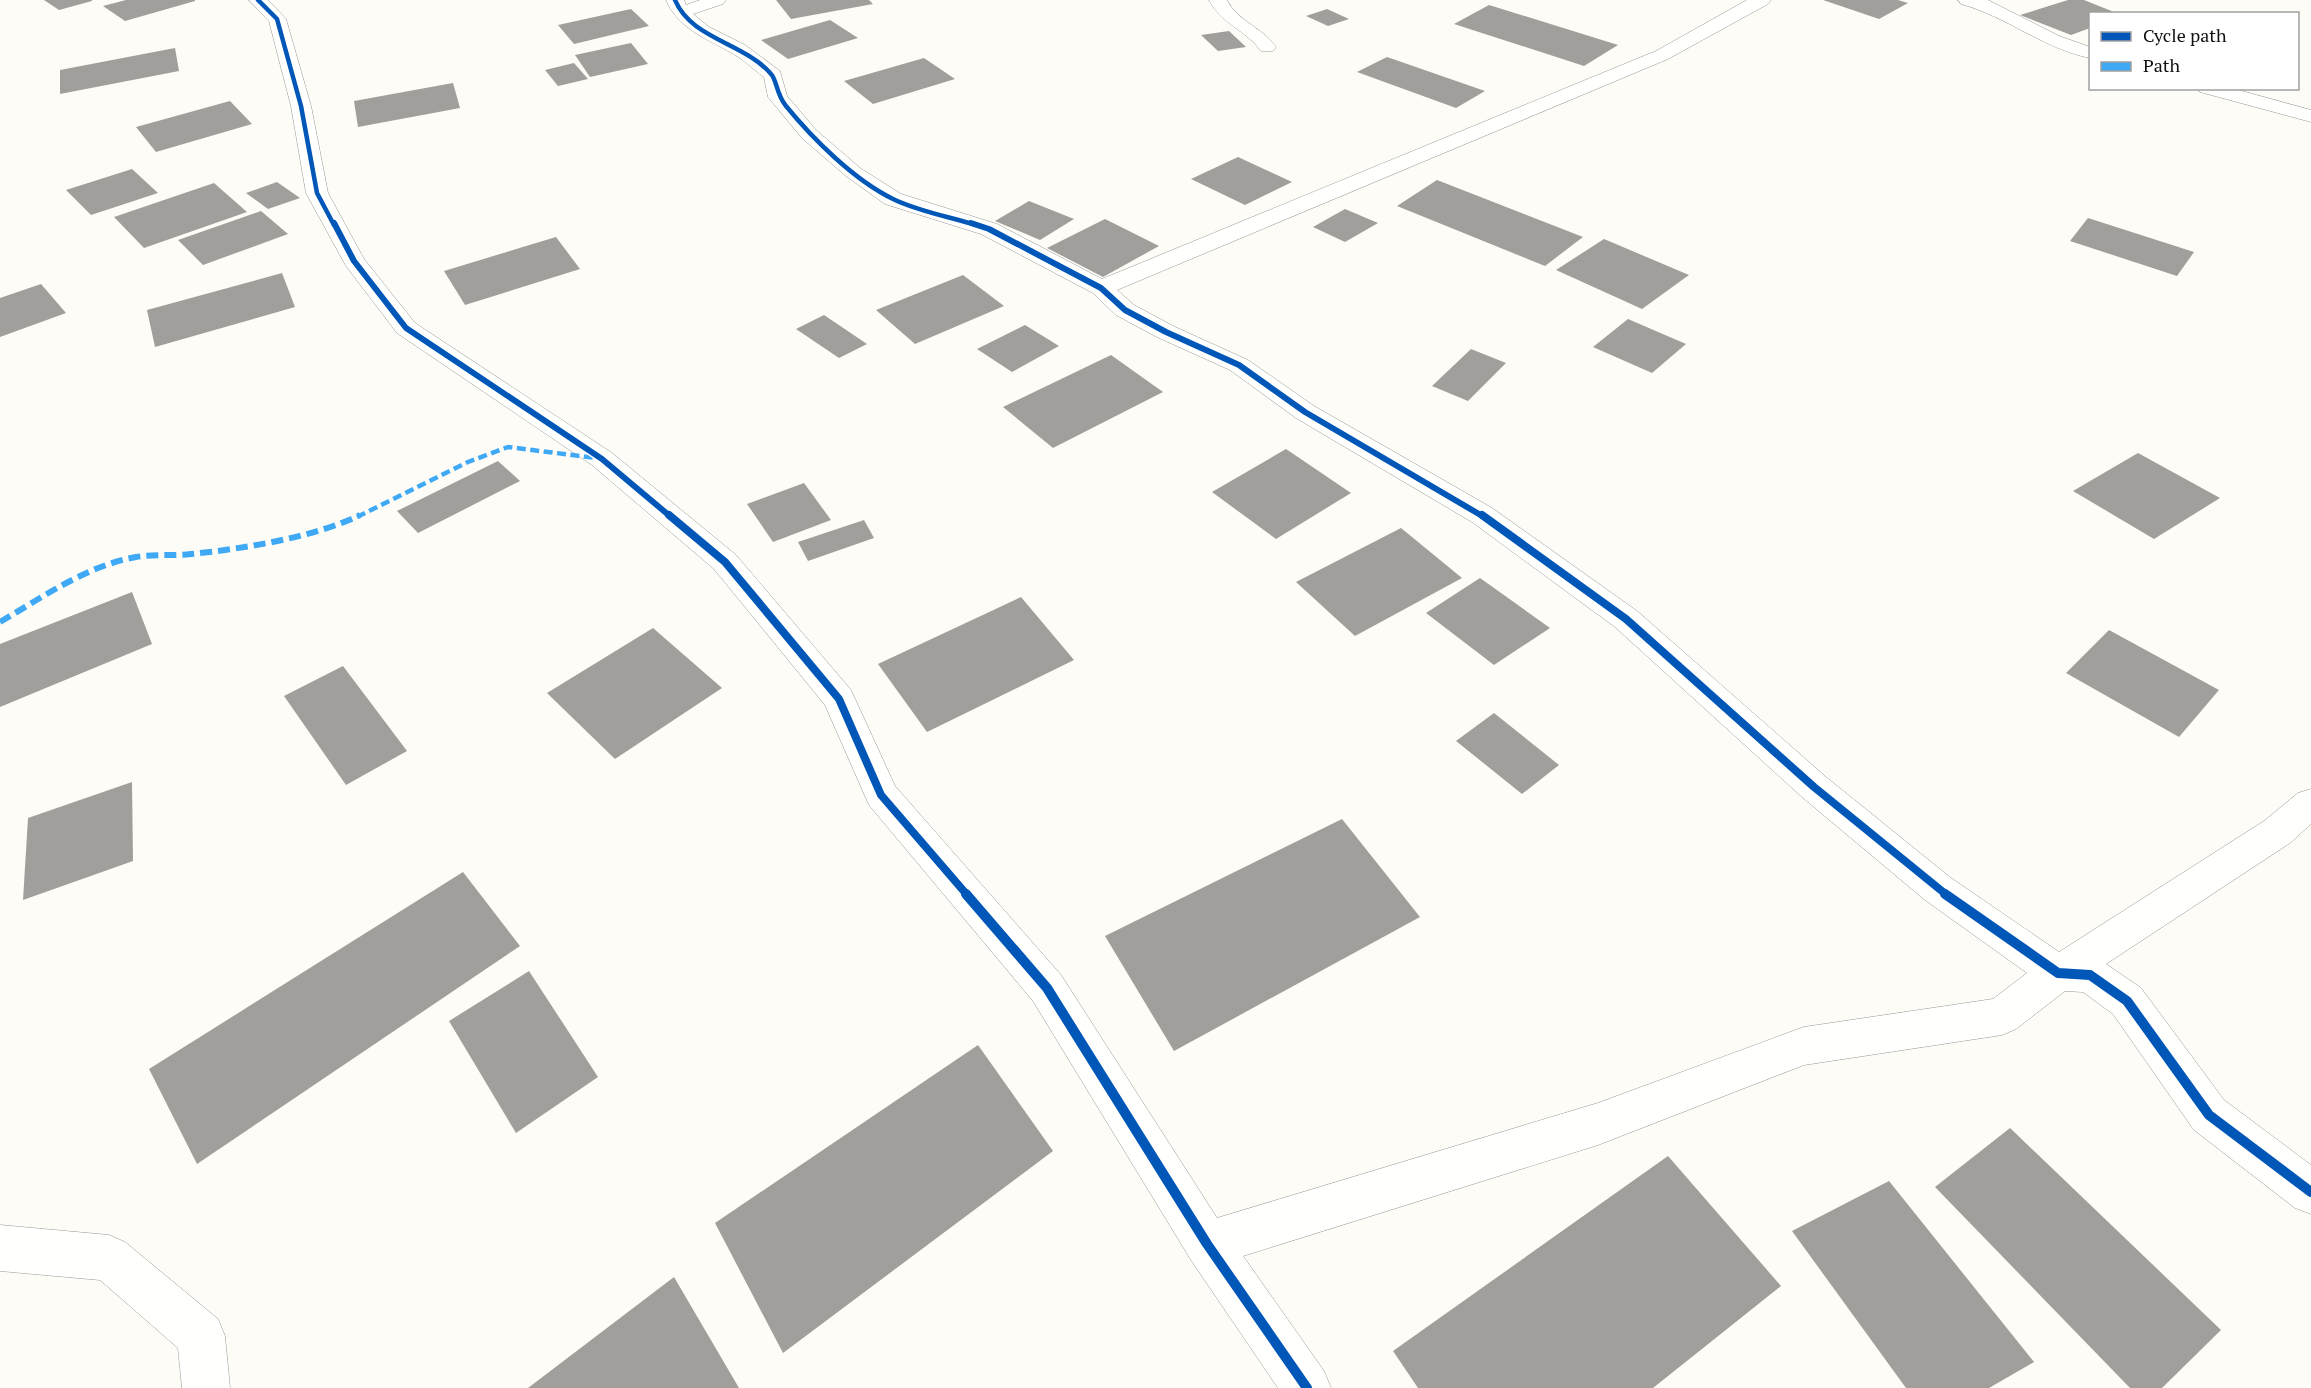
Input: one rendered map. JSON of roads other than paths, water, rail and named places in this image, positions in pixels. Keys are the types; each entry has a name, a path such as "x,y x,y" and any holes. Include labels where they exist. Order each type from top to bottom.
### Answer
{"street":[{"path":"258,0 277,19 301,106 317,193 354,261 406,328 602,459 725,562 839,699 882,795 1047,988 1207,1244 1307,1388"},
{"path":"677,6 717,0"},
{"path":"1218,0 1225,14 1254,34 1267,47"},
{"path":"1101,288 1662,56 1762,0"},
{"path":"1967,0 1982,4 2053,40 2089,52"},
{"path":"677,6 703,31 739,49 772,75 778,97 809,134 853,172 893,199 989,229 1101,288 1125,310 1166,332 1239,365 1305,412 1482,515 1626,620 1814,787 1938,889 2058,973 2090,975 2127,1001 2209,1115 2311,1192"},
{"path":"2214,90 2311,116"},
{"path":"1207,1244 1598,1124 1804,1046 2002,1017 2058,973 2277,832 2311,803"},
{"path":"0,1248 109,1258 201,1336 206,1388"}]}
